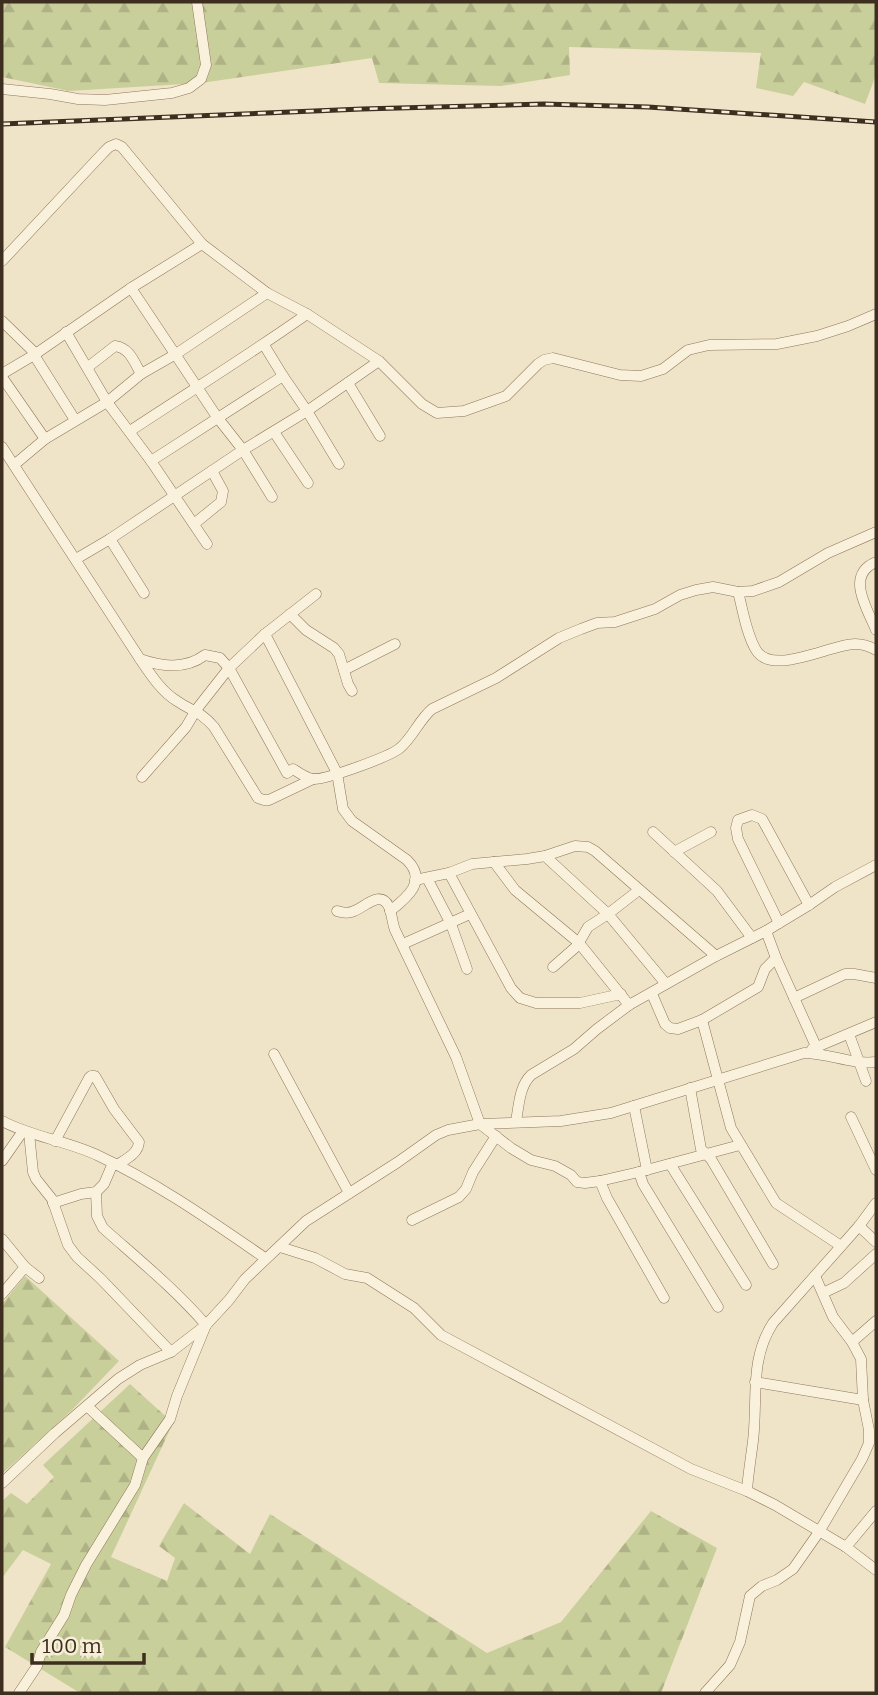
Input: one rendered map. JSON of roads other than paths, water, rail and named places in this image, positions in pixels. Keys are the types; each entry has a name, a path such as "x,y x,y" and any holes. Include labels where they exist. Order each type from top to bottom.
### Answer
{"street":[{"path":"2,89 106,100 189,89 201,79 206,65 197,2"},
{"path":"2,261 103,153 116,144 122,147 202,244 267,293 307,314 379,361 422,404 437,413 464,411 506,396 544,360 553,358 620,375 640,376 663,369 688,350 709,345 777,344 817,336 876,314"},
{"path":"45,439 2,376 131,288 202,244"},
{"path":"131,288 196,387 243,450 272,498"},
{"path":"14,465 45,439 107,402 141,374 176,354 267,293"},
{"path":"130,431 264,345 307,314"},
{"path":"2,321 35,354 75,420"},
{"path":"65,332 107,402 130,431 207,544"},
{"path":"264,345 339,464"},
{"path":"88,367 115,346 119,346 127,350 141,374"},
{"path":"76,559 307,411 379,361"},
{"path":"151,461 283,376"},
{"path":"348,383 380,436"},
{"path":"274,432 308,483"},
{"path":"2,447 157,685 177,701 205,717 257,797 269,800 313,779 387,756 401,747 432,709 496,678 559,638 597,623 615,622 655,609 687,592 713,587 738,592 753,591 779,582 828,553 876,532"},
{"path":"194,524 222,502 223,491 212,471"},
{"path":"110,539 144,593"},
{"path":"876,562 865,568 860,583 862,597 876,630"},
{"path":"738,592 747,628 756,650 763,658 773,661 792,659 854,643 876,650"},
{"path":"142,777 186,727 229,668 265,634 316,594"},
{"path":"290,614 339,654 352,691"},
{"path":"265,634 337,773 346,815 411,865 414,871 415,880 410,895 390,911"},
{"path":"344,670 395,644"},
{"path":"140,659 174,666 195,663 205,655 220,658 229,668 287,772 293,769 313,779"},
{"path":"779,923 738,839 738,820 752,815 762,819 809,905"},
{"path":"653,832 717,891 752,938"},
{"path":"674,852 711,832"},
{"path":"415,880 449,873 464,866 545,856 575,846 588,847 716,956"},
{"path":"545,856 608,914 666,984"},
{"path":"494,862 515,890 579,943 629,1006"},
{"path":"516,1121 522,1089 527,1078 575,1049 629,1006 766,931 835,887 876,865"},
{"path":"449,873 511,988 520,998 536,1003 580,1003 621,994"},
{"path":"427,878 450,924 467,969"},
{"path":"553,967 579,943 588,926 639,890"},
{"path":"337,912 350,913 378,899 386,901 393,924 456,1057 480,1124 531,1160 555,1166 571,1175 577,1182 585,1183 643,1171 740,1145"},
{"path":"403,944 470,914"},
{"path":"766,931 818,1050 859,1062 876,1062"},
{"path":"652,994 665,1024 670,1028 678,1028 702,1020 755,989 765,969 776,958"},
{"path":"794,998 845,974 876,978"},
{"path":"702,1020 732,1128 740,1145 776,1203 841,1246"},
{"path":"2,1483 128,1372 140,1364 171,1352 206,1325 265,1258 306,1221 436,1135 480,1124 561,1121 591,1117 634,1106 818,1050 876,1022"},
{"path":"849,1034 866,1081"},
{"path":"274,1054 349,1193"},
{"path":"53,1203 96,1192 104,1184 115,1164 133,1154 139,1147 139,1142 114,1109 95,1076 89,1078 55,1141"},
{"path":"690,1088 701,1149 711,1159 773,1264"},
{"path":"634,1106 643,1171 642,1184 718,1307"},
{"path":"851,1117 876,1170"},
{"path":"2,1121 26,1132 77,1147 115,1164 179,1199 265,1258"},
{"path":"2,1161 26,1132"},
{"path":"26,1132 36,1180 49,1195 72,1251 171,1352"},
{"path":"412,1220 459,1197 496,1136"},
{"path":"670,1164 746,1285"},
{"path":"600,1181 664,1298"},
{"path":"96,1192 97,1216 103,1228 168,1285 206,1325"},
{"path":"747,1491 748,1465 753,1441 757,1359 766,1334 876,1203"},
{"path":"859,1226 876,1242"},
{"path":"2,1239 25,1267 39,1278"},
{"path":"280,1247 315,1258 345,1274 367,1278 414,1308 441,1335 691,1469 775,1505 846,1547 876,1570"},
{"path":"823,1293 844,1283 873,1258 876,1273"},
{"path":"2,1294 25,1267"},
{"path":"705,1693 730,1665 740,1642 750,1596 793,1569 819,1532 862,1459 873,1432 863,1400 861,1359 833,1317 815,1276"},
{"path":"852,1342 876,1321"},
{"path":"19,1693 64,1615 86,1565 135,1486 143,1458 170,1419 206,1325"},
{"path":"755,1382 863,1400"},
{"path":"87,1406 143,1458"},
{"path":"846,1547 876,1511"}],"railway":[{"path":"2,124 544,104 648,107 876,122"}]}
